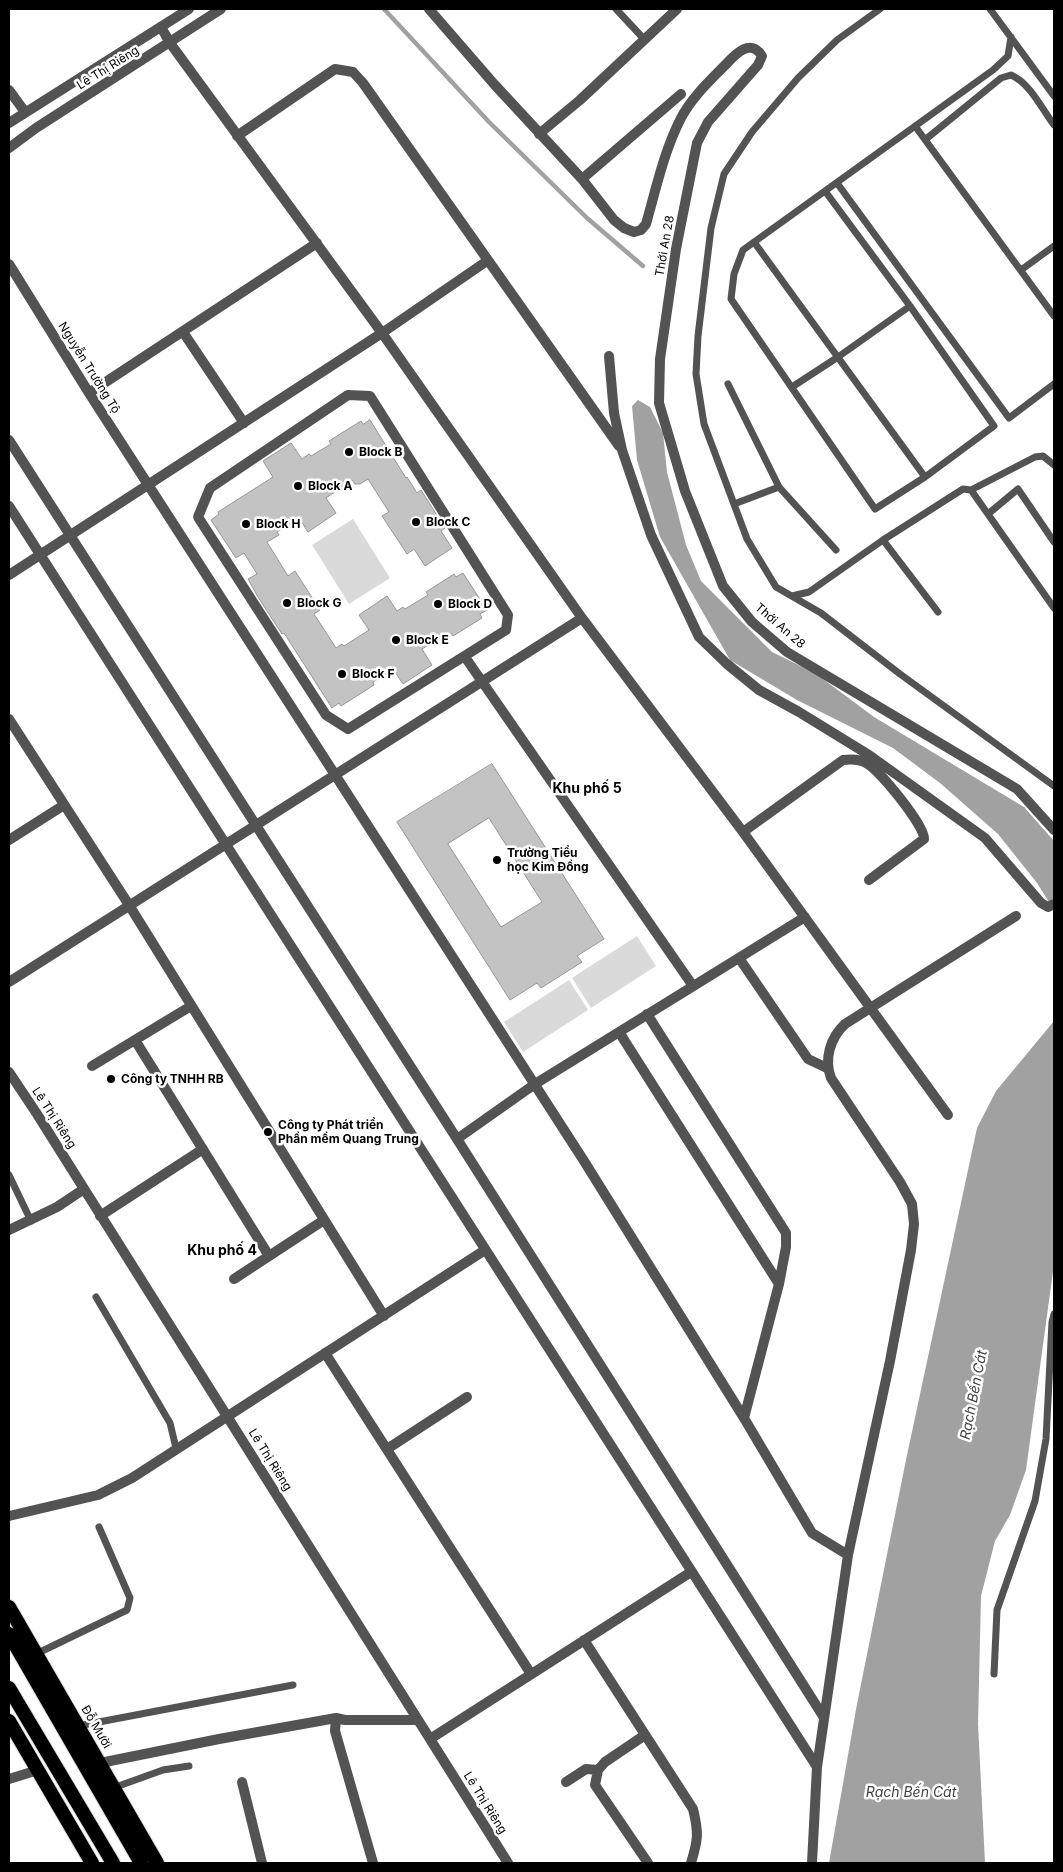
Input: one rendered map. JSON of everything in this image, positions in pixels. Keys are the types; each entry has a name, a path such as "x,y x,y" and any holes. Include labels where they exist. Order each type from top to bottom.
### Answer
{"highway":[{"name":"Đỗ Mười","path":"9,1607 157,1863"},
{"path":"9,1634 141,1863"},
{"path":"9,1688 113,1863"},
{"path":"9,1721 92,1863"},
{"path":"38,1770 74,1799"}],"street":[{"name":"Lê Thị Riêng","path":"9,123 189,9"},
{"name":"Lê Thị Riêng","path":"9,148 36,128 221,9"},
{"name":"Thới An 28","path":"429,9 539,134 582,179 614,220 624,228 634,232 642,230 646,224 668,147 682,117 699,93 735,55 743,49 752,47 759,50 762,56 758,65 708,122 697,143 676,249 660,359 659,403 685,491 723,586 752,622 786,652 1017,789 1054,830"},
{"path":"539,134 580,100 677,9"},
{"path":"161,27 170,43 382,333 582,618 743,832 948,1115"},
{"path":"238,136 335,69 353,72 363,83 622,450"},
{"path":"9,90 24,112"},
{"path":"582,179 681,94"},
{"path":"89,393 317,243"},
{"path":"9,575 382,333 487,261"},
{"name":"Nguyễn Trường Tộ","path":"9,264 148,485 535,1084 744,1418 812,1533 848,1555"},
{"path":"182,332 244,423"},
{"path":"609,356 614,413 622,450 651,535 700,637 727,664 759,690 869,754 985,838 1041,903 1052,905"},
{"path":"348,395 370,396 508,615 506,630 466,657 348,729 326,715 198,516 210,488 348,395"},
{"path":"9,440 458,1139 823,1716"},
{"path":"9,506 817,1767"},
{"path":"9,982 582,618"},
{"path":"466,657 693,986"},
{"path":"9,719 129,905 384,1316"},
{"path":"743,832 843,760 859,760 873,768 892,788 925,836 924,839 869,880"},
{"path":"9,840 64,805"},
{"path":"812,1863 817,1767 848,1555 890,1361 914,1224 912,1204 904,1189 831,1078 828,1068 830,1045 836,1032 845,1024 1016,916"},
{"path":"458,1139 535,1084 804,917"},
{"path":"739,958 808,1058 828,1068"},
{"path":"92,1066 191,1006"},
{"path":"648,1014 786,1233 786,1247 779,1284 744,1418"},
{"path":"620,1032 779,1284"},
{"path":"135,1040 269,1256"},
{"name":"Lê Thị Riêng","path":"9,1072 508,1863"},
{"path":"100,1216 202,1149"},
{"path":"9,1230 57,1208 84,1189"},
{"path":"234,1279 324,1220"},
{"path":"9,1516 98,1495 132,1478 485,1250"},
{"path":"325,1353 531,1674"},
{"path":"387,1449 467,1397"},
{"path":"430,1739 691,1572"},
{"path":"584,1640 693,1809 698,1841 692,1863"},
{"path":"100,1763 336,1718 345,1720 418,1720"},
{"path":"336,1718 336,1731 373,1863"},
{"path":"645,1735 605,1762 598,1770 596,1785 648,1863"},
{"path":"566,1782 586,1769 598,1770"},
{"path":"9,1779 38,1770"},
{"path":"242,1782 262,1863"}],"lane":[{"path":"616,9 644,39"},
{"path":"880,9 837,40 798,78 752,132 724,174 709,245 698,336 696,374 704,424 747,539 776,587 821,613 900,674 1054,786"},
{"path":"990,9 1054,96"},
{"path":"825,191 910,306 994,426 925,477 875,509 731,299 734,274 744,250 754,242 1003,61 1008,56 1011,38"},
{"path":"926,139 1001,78 1011,75 1017,77 1026,86 1054,125"},
{"path":"916,126 1054,316"},
{"path":"837,183 1009,418 1054,384"},
{"path":"754,242 925,477"},
{"path":"1021,270 1054,246"},
{"path":"792,387 838,358 910,306"},
{"path":"728,384 779,487 836,550"},
{"path":"792,596 809,592 883,540 963,489 971,490 1035,457 1043,456 1054,465"},
{"path":"734,504 779,487"},
{"path":"988,514 1018,489 1054,542"},
{"path":"971,490 1054,608"},
{"path":"883,540 938,612"},
{"path":"9,1175 31,1221"},
{"path":"96,1297 170,1423 176,1448"},
{"path":"994,1674 997,1610 1035,1501 1046,1439 1054,1314"},
{"path":"36,1654 127,1610 130,1598 99,1527"},
{"path":"78,1726 293,1685"},
{"path":"113,1788 164,1770 189,1766"}],"shaded area":[{"path":"353,519 390,578 349,604 312,545"},
{"path":"637,936 656,966 591,1008 572,978"},
{"path":"569,980 588,1010 523,1052 504,1022"}],"water":[{"path":"638,400 650,407 663,433 667,472 686,545 701,581 772,652 815,673 874,717 1024,807 1054,841 1054,910 1037,883 998,834 940,783 893,748 797,700 730,660 660,537 637,460 632,406"},
{"name":"Rạch Bến Cát","path":"1054,1021 1054,1264 1026,1470 1010,1515 995,1541 981,1596 978,1724 985,1863 829,1863 857,1704 907,1455 977,1128 996,1091"}],"building":[{"path":"370,420 406,478 417,493 421,490 445,528 441,531 452,548 425,566 414,549 407,554 382,516 389,512 368,479 360,484 355,484 352,480 326,498 336,513 308,532 299,518 277,532 279,535 267,542 288,576 295,571 320,610 314,614 336,648 342,644 344,646 369,630 359,615 387,596 397,611 403,607 405,609 428,595 426,592 454,574 456,577 463,573 487,610 480,614 482,618 453,636 451,633 444,638 443,636 422,649 432,665 403,684 393,669 373,682 374,685 341,706 339,703 332,708 284,633 282,634 258,597 248,579 257,574 244,553 236,558 211,520 219,514 218,512 273,477 263,461 291,443 302,459 331,444 329,441 361,421 363,424"},
{"path":"492,764 604,939 577,956 582,962 541,988 537,983 510,1000 397,822","holes":["489,818 542,902 501,927 448,844"]}],"waterway":[{"path":"384,9 489,122 587,218 643,266"}],"place":[{"name":"Block B","path":"349,452"},
{"name":"Block A","path":"298,486"},
{"name":"Block C","path":"416,522"},
{"name":"Block H","path":"246,524"},
{"name":"Block G","path":"287,603"},
{"name":"Block D","path":"438,604"},
{"name":"Block E","path":"396,640"},
{"name":"Block F","path":"342,674"},
{"name":"Trường Tiểu học Kim Đồng","path":"497,860"},
{"name":"Công ty TNHH RB","path":"111,1079"},
{"name":"Công ty Phát triển Phần mềm Quang Trung","path":"268,1132"}],"district":[{"name":"Khu phố 5","path":"587,789"},
{"name":"Khu phố 4","path":"222,1251"}]}
